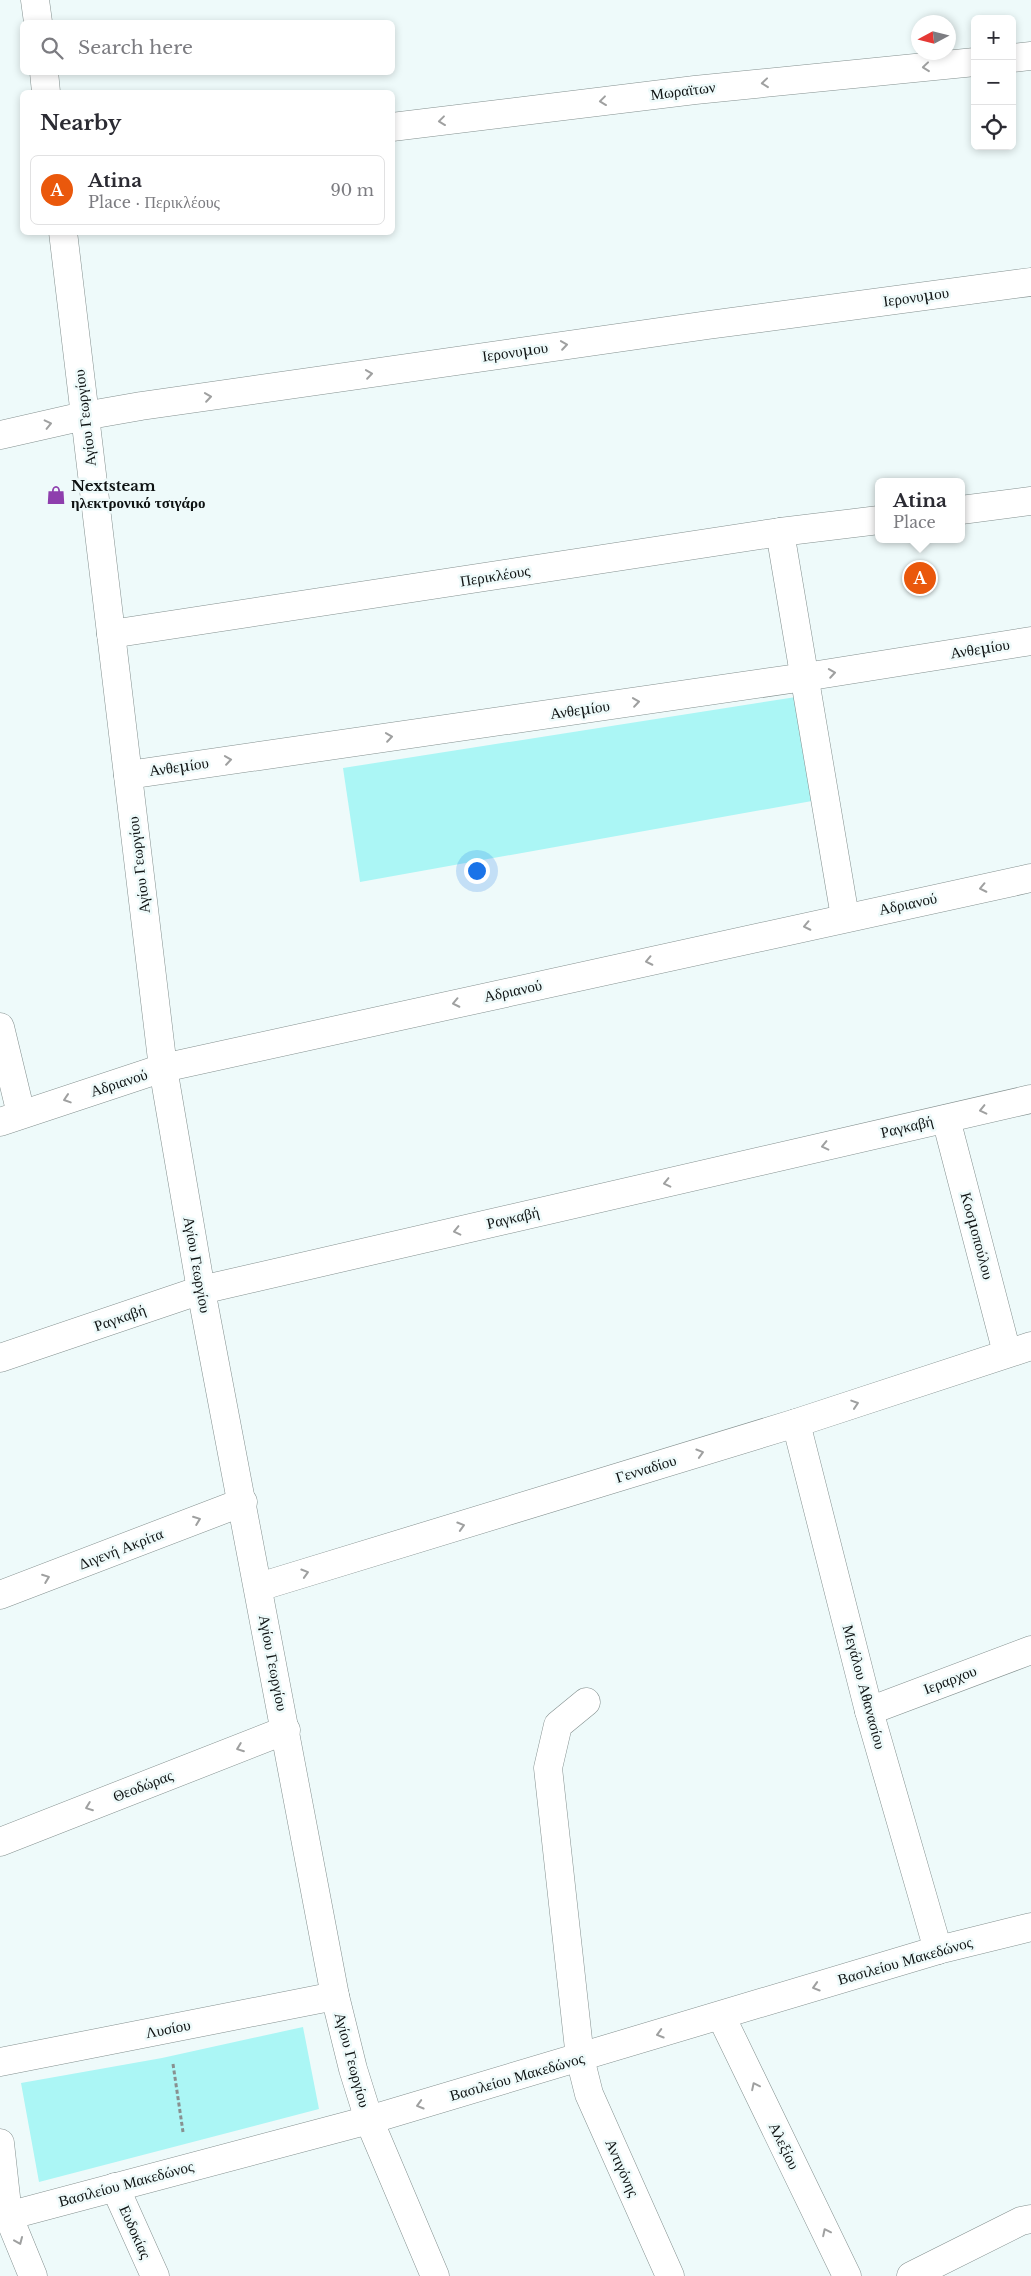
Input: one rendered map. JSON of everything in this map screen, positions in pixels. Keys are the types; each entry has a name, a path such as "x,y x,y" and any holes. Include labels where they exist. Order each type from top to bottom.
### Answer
{"street":[{"path":"35,0 38,20"},
{"path":"1016,58 1031,56"},
{"name":"Μωραϊτων","path":"395,128 695,90 971,62"},
{"path":"44,75 46,90"},
{"name":"Αγίου Γεωργίου","path":"63,235 163,1068 201,1290 243,1502 335,1996 353,2069 369,2120 435,2276"},
{"name":"Ιερονυμου","path":"0,435 84,416 708,325 1031,282"},
{"path":"965,509 1031,501"},
{"name":"Περικλέους","path":"111,634 780,532 875,520"},
{"path":"780,532 845,917"},
{"name":"Ανθεμίου","path":"128,775 805,677 1031,641"},
{"name":"Αδριανού","path":"10,1118 163,1068 845,917 1031,878"},
{"path":"0,1027 10,1118"},
{"name":"Ραγκαβή","path":"0,1358 201,1290 1031,1099"},
{"name":"Κοσμοπούλου","path":"946,1118 1019,1350"},
{"name":"Γενναδίου","path":"259,1587 796,1423 1019,1350"},
{"name":"Μεγάλου Αθανασίου","path":"796,1423 870,1711 938,1950"},
{"name":"Διγενή Ακρίτα","path":"0,1595 243,1502"},
{"name":"Ιεραρχου","path":"870,1711 1031,1650"},
{"name":"Αντιγόνης","path":"586,1702 558,1725 548,1768 580,2058 589,2094 670,2276"},
{"name":"Θεοδώρας","path":"0,1842 286,1730"},
{"name":"Βασιλείου Μακεδώνος","path":"4,2217 174,2170 369,2120 938,1950 1031,1927"},
{"name":"Λυσίου","path":"0,2062 335,1996"},
{"name":"Αλεξίου","path":"721,2016 847,2276"},
{"path":"0,2143 4,2217 33,2276"},
{"name":"Ευδοκίας","path":"115,2187 155,2276"},
{"path":"910,2276 1021,2221 1031,2219"}],"path":[{"path":"167,2029 183,2120 183,2139 174,2170"}],"shaded area":[{"path":"796,697 812,801 360,882 343,768"},
{"path":"303,2027 319,2109 39,2182 21,2083 162,2058"}],"place":[{"name":"Nextsteam ηλεκτρονικό τσιγάρο","path":"56,495"},
{"name":"Atina","path":"920,578"}]}
